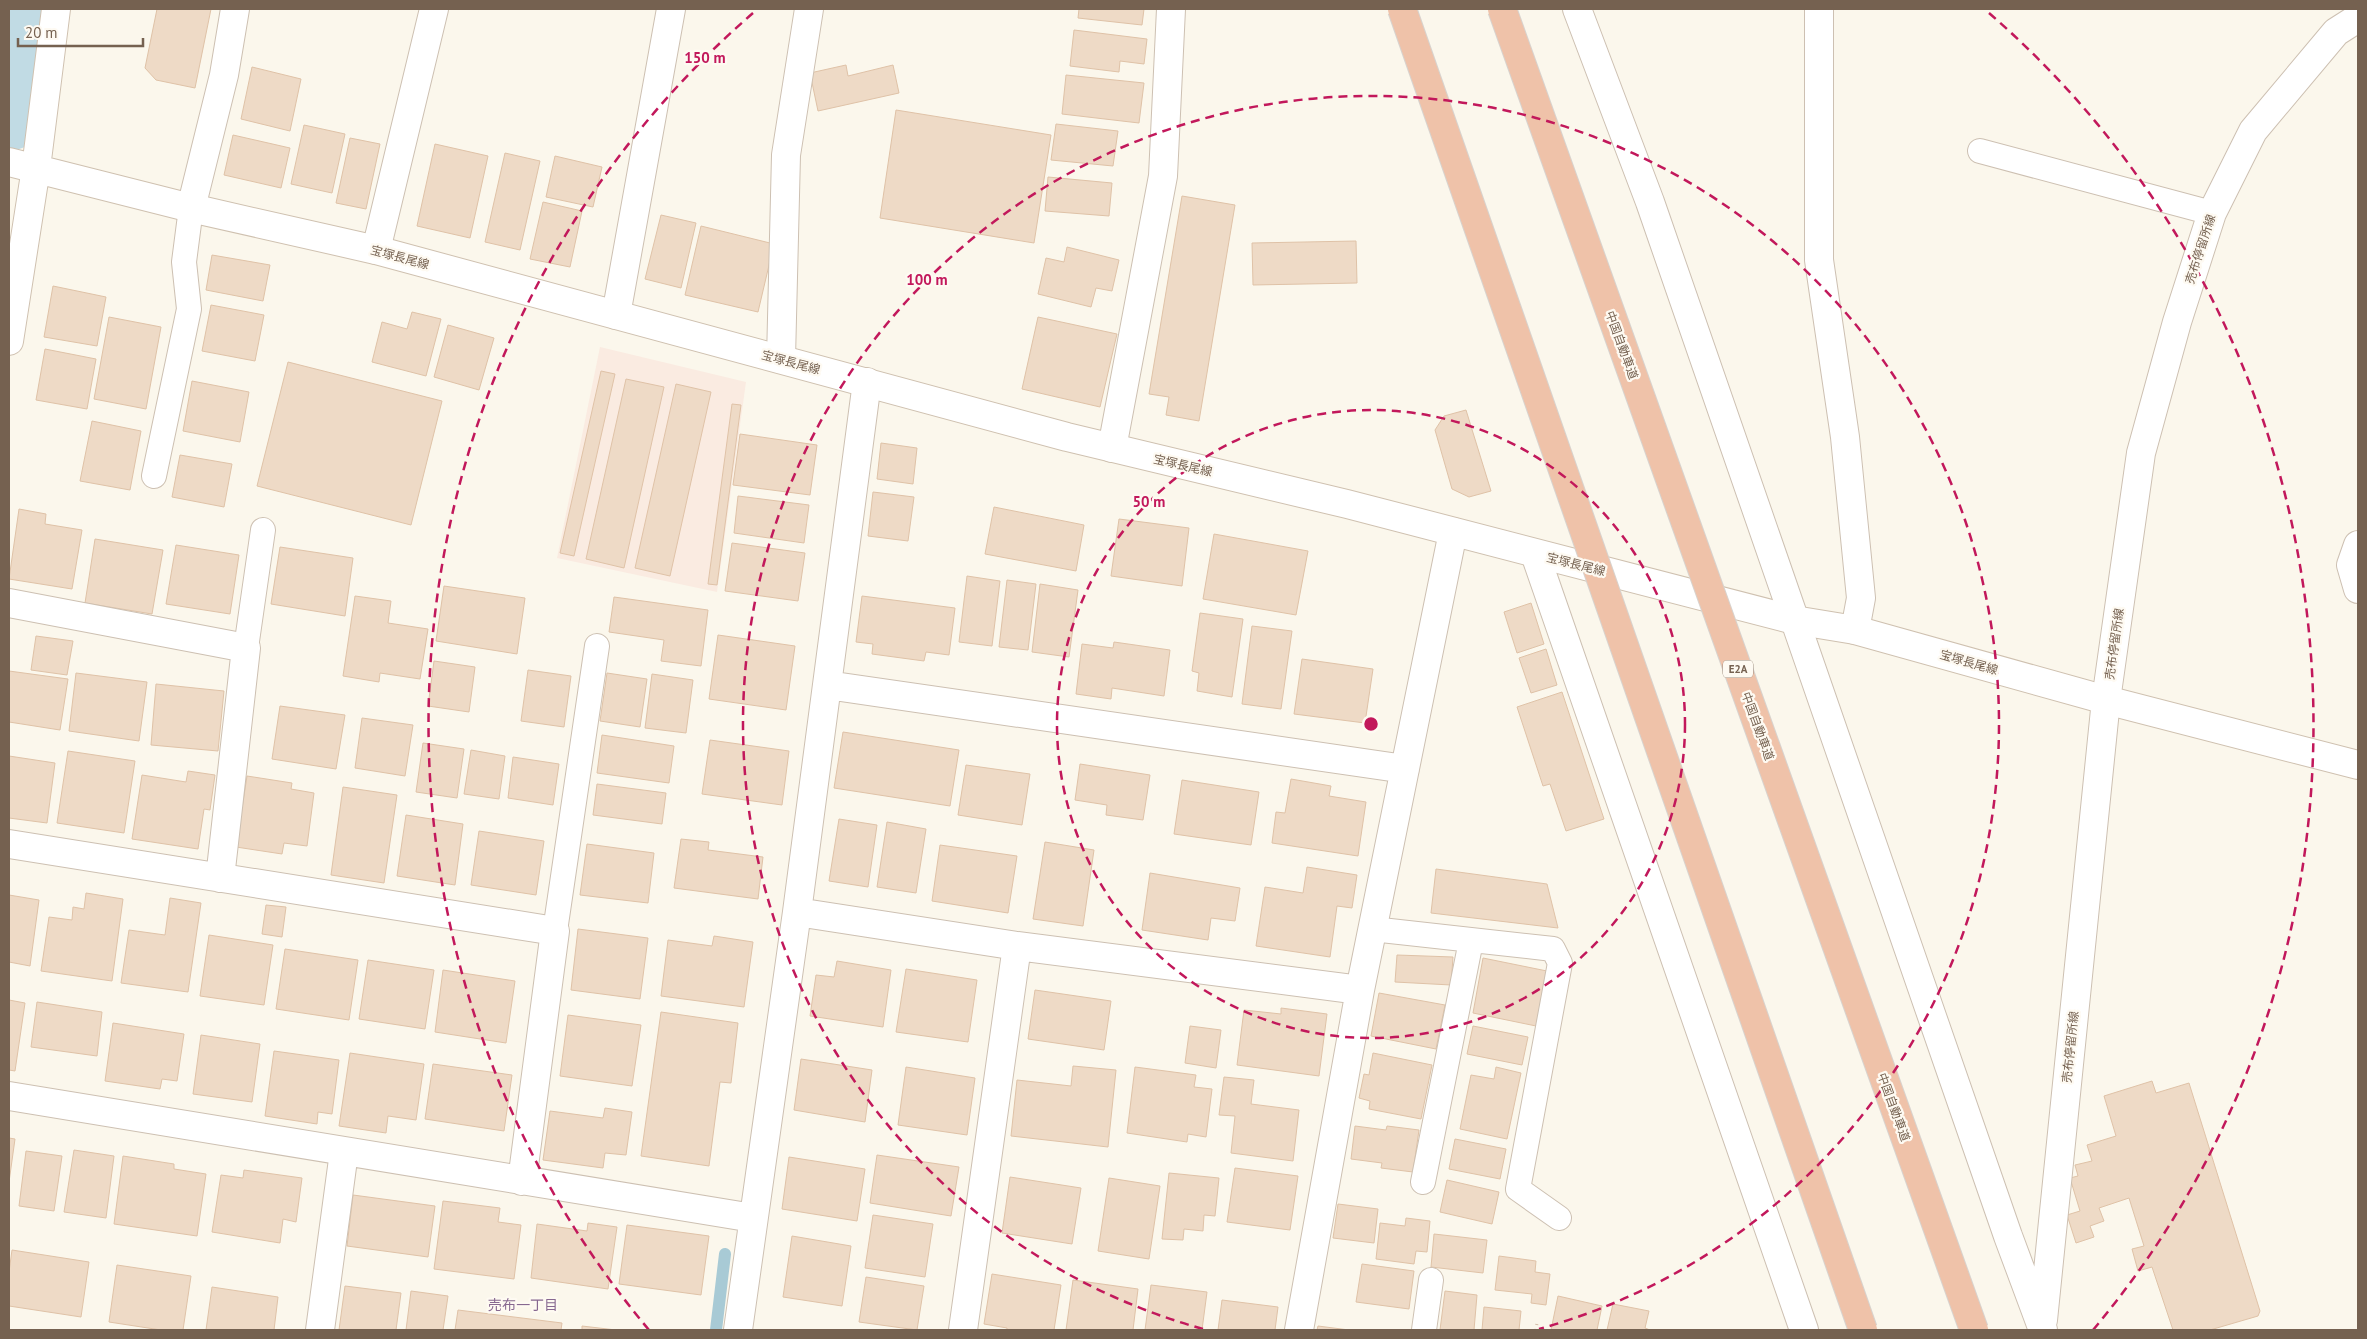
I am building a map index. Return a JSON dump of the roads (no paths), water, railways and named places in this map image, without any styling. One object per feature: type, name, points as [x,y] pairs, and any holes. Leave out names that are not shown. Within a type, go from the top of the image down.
[{"type":"highway","points":[[1402,9],[1864,1330]]},
{"type":"highway","name":"中国自動車道","points":[[1502,9],[1974,1330]]},
{"type":"street","points":[[9,341],[19,164],[56,9]]},
{"type":"street","points":[[191,208],[224,75],[235,9]]},
{"type":"street","points":[[376,250],[434,9]]},
{"type":"street","points":[[616,314],[671,9]]},
{"type":"street","points":[[781,359],[786,155],[809,9]]},
{"type":"street","points":[[1112,448],[1163,176],[1171,9]]},
{"type":"street","points":[[1577,9],[1650,202],[2008,1236],[2043,1328]]},
{"type":"street","points":[[1819,9],[1819,260],[1845,436],[1852,503],[1861,598],[1855,630]]},
{"type":"street","name":"売布停留所線","points":[[2043,1328],[2106,700],[2140,453],[2177,322],[2212,212],[2253,131],[2336,32],[2358,18]]},
{"type":"street","name":"宝塚長尾線","points":[[19,164],[191,208],[376,250],[1112,448],[1347,504],[1794,620],[1855,630],[2106,700],[2358,765]]},
{"type":"street","points":[[744,1329],[752,1218],[797,912],[867,382]]},
{"type":"street","points":[[1299,1330],[1360,990],[1453,532]]},
{"type":"street","points":[[2358,545],[2351,565],[2358,589]]},
{"type":"street","points":[[1535,554],[1804,1330]]},
{"type":"street","points":[[9,603],[246,648],[220,878]]},
{"type":"street","points":[[827,685],[1405,769]]},
{"type":"street","points":[[9,844],[555,931],[522,1181]]},
{"type":"street","points":[[797,912],[1017,946],[1360,990]]},
{"type":"street","points":[[963,1330],[1017,946]]},
{"type":"street","points":[[9,1096],[752,1218]]},
{"type":"street","points":[[320,1330],[344,1152]]},
{"type":"lane","points":[[1980,152],[2212,212]]},
{"type":"lane","points":[[154,476],[190,309],[184,262],[191,208]]},
{"type":"lane","points":[[246,648],[263,530]]},
{"type":"lane","points":[[555,931],[597,646]]},
{"type":"lane","points":[[1372,929],[1552,950],[1560,962],[1518,1189],[1559,1218]]},
{"type":"lane","points":[[1422,1182],[1471,941]]},
{"type":"lane","points":[[1424,1330],[1431,1280]]},
{"type":"waterway","points":[[9,113],[23,9]]},
{"type":"waterway","points":[[716,1330],[725,1254]]},
{"type":"district","name":"売布一丁目","points":[[523,1305]]}]
